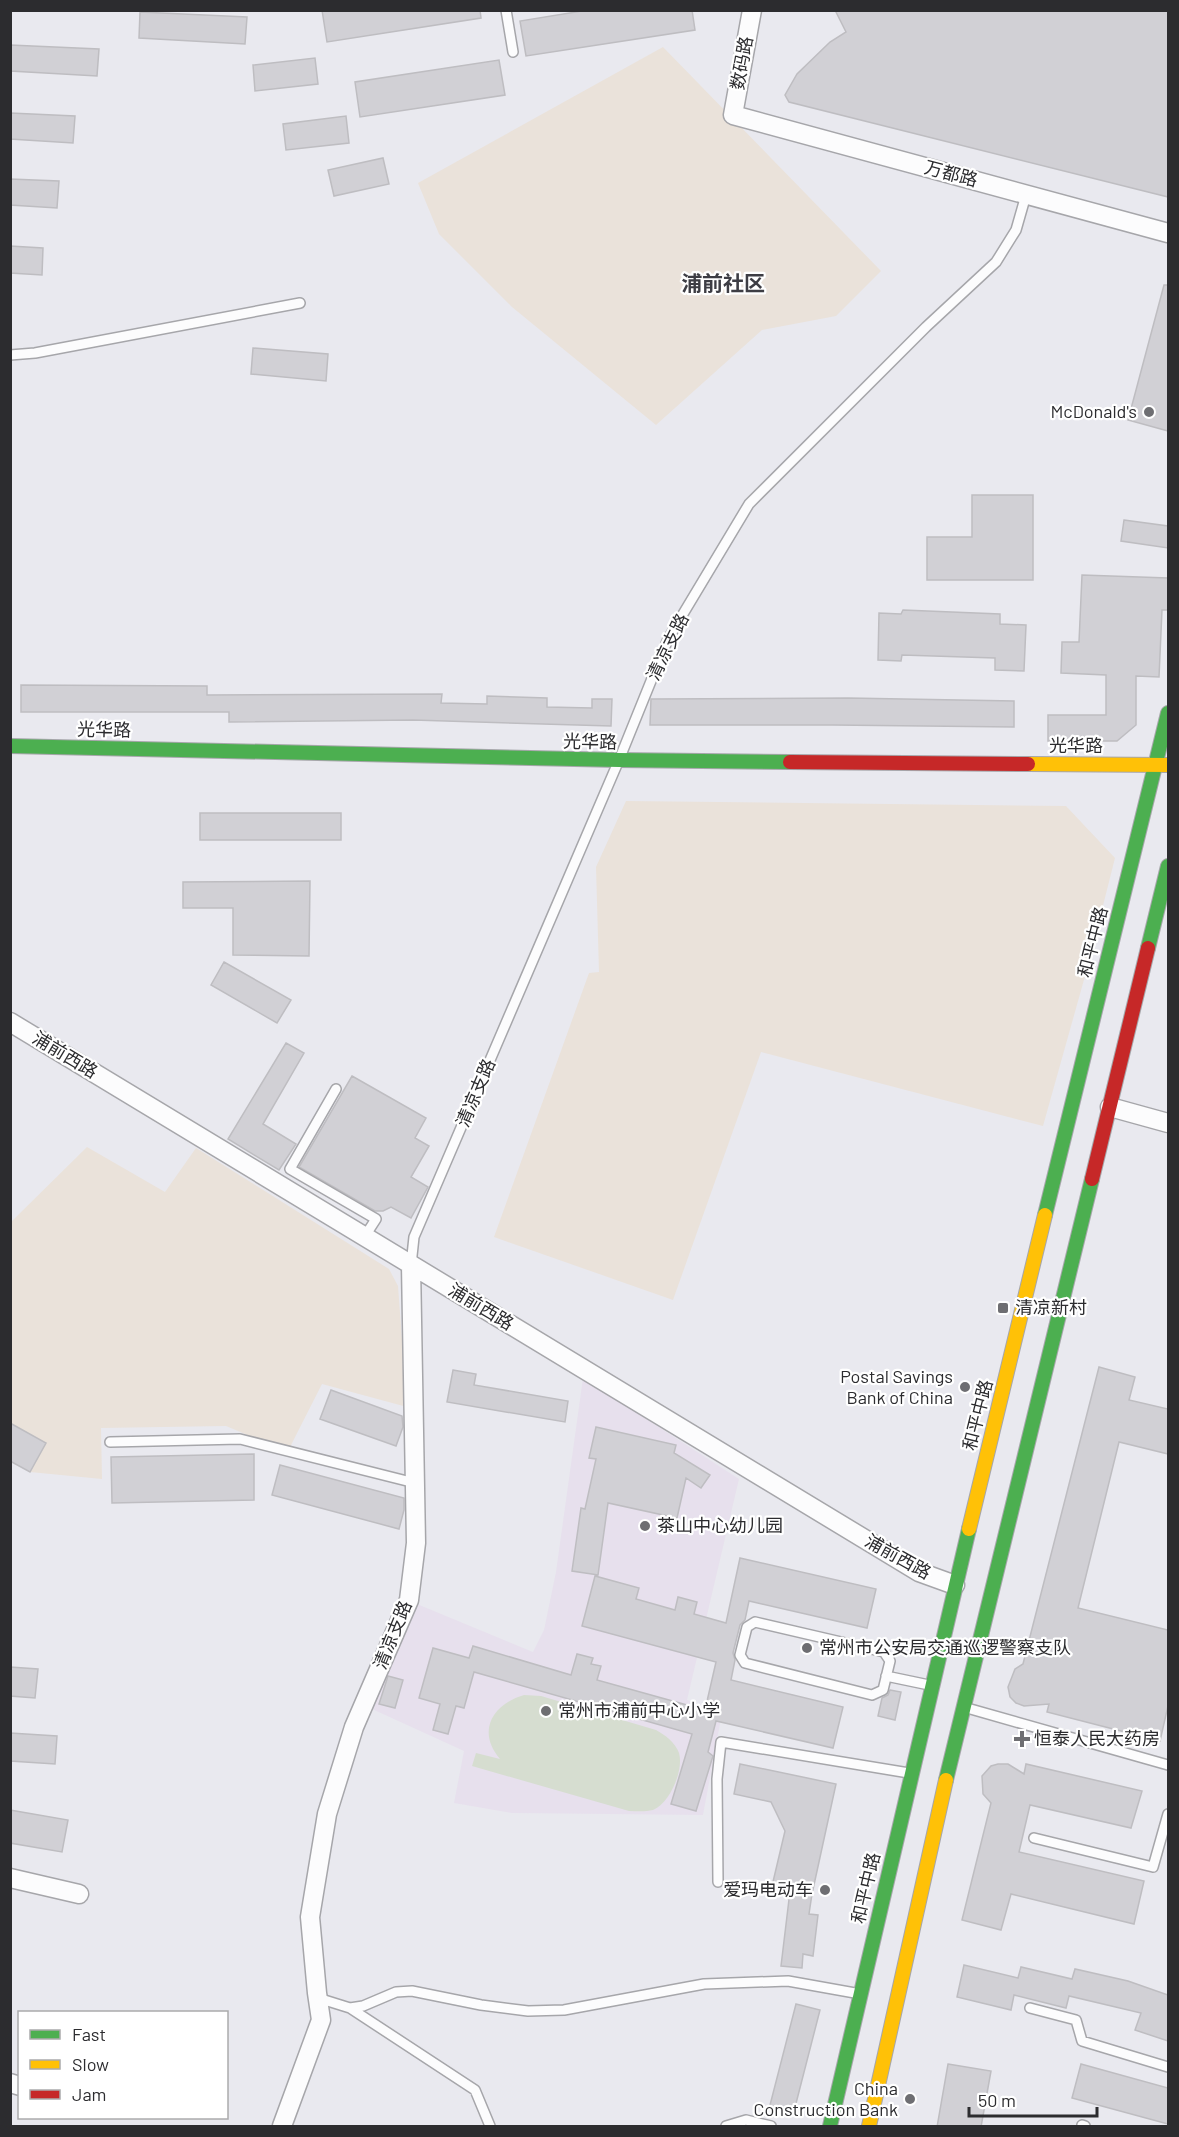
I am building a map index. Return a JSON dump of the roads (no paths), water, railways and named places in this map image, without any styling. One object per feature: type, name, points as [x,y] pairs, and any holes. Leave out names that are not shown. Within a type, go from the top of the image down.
[{"type":"main road","name":"和平中路","points":[[830,2127],[955,1585],[1162,765],[1168,713]]},
{"type":"main road","name":"光华路","points":[[10,746],[620,760],[1162,765]]},
{"type":"main road","points":[[868,2127],[962,1706],[1168,866]]},
{"type":"street","name":"数码路","points":[[733,115],[752,10]]},
{"type":"street","name":"万都路","points":[[733,115],[1168,233]]},
{"type":"street","name":"浦前西路","points":[[10,1022],[920,1572],[955,1585]]},
{"type":"street","points":[[1110,1107],[1168,1123]]},
{"type":"street","name":"清凉支路","points":[[282,2127],[321,2020],[310,1917],[327,1814],[354,1727],[409,1600],[416,1543],[411,1265]]},
{"type":"street","points":[[10,1878],[79,1894]]},
{"type":"lane","points":[[507,10],[513,52]]},
{"type":"lane","name":"清凉支路","points":[[411,1265],[414,1237],[620,760],[668,639],[749,504],[926,327],[996,262],[1016,230],[1026,195]]},
{"type":"lane","points":[[10,355],[35,353],[300,303]]},
{"type":"lane","points":[[336,1089],[290,1169],[376,1219],[365,1236]]},
{"type":"lane","points":[[110,1442],[240,1439],[415,1484]]},
{"type":"lane","points":[[755,1622],[884,1652],[890,1661],[886,1676],[882,1690],[872,1695],[745,1663],[740,1655],[747,1626],[755,1622]]},
{"type":"lane","points":[[886,1676],[931,1685]]},
{"type":"lane","points":[[962,1706],[1168,1765]]},
{"type":"lane","points":[[718,1882],[717,1779],[721,1742],[911,1773]]},
{"type":"lane","points":[[1034,1838],[1153,1866],[1168,1814]]},
{"type":"lane","points":[[350,2008],[363,2006],[396,1992],[412,1991],[481,2005],[528,2011],[564,2010],[704,1984],[788,1981],[861,1994]]},
{"type":"lane","points":[[318,1998],[350,2008],[475,2090],[490,2127]]},
{"type":"lane","points":[[1030,2008],[1077,2020],[1082,2041],[1168,2067]]},
{"type":"lane","points":[[726,2127],[746,2120],[771,2127]]},
{"type":"place","name":"McDonald's","points":[[1149,412]]},
{"type":"place","name":"清凉新村","points":[[1003,1308]]},
{"type":"place","name":"Postal Savings Bank of China","points":[[965,1387]]},
{"type":"place","name":"茶山中心幼儿园","points":[[645,1526]]},
{"type":"place","name":"常州市公安局交通巡逻警察支队","points":[[807,1648]]},
{"type":"place","name":"常州市浦前中心小学","points":[[546,1711]]},
{"type":"place","name":"恒泰人民大药房","points":[[1022,1739]]},
{"type":"place","name":"爱玛电动车","points":[[825,1890]]},
{"type":"place","name":"China Construction Bank","points":[[910,2099]]},
{"type":"district","name":"浦前社区","points":[[723,284]]}]
